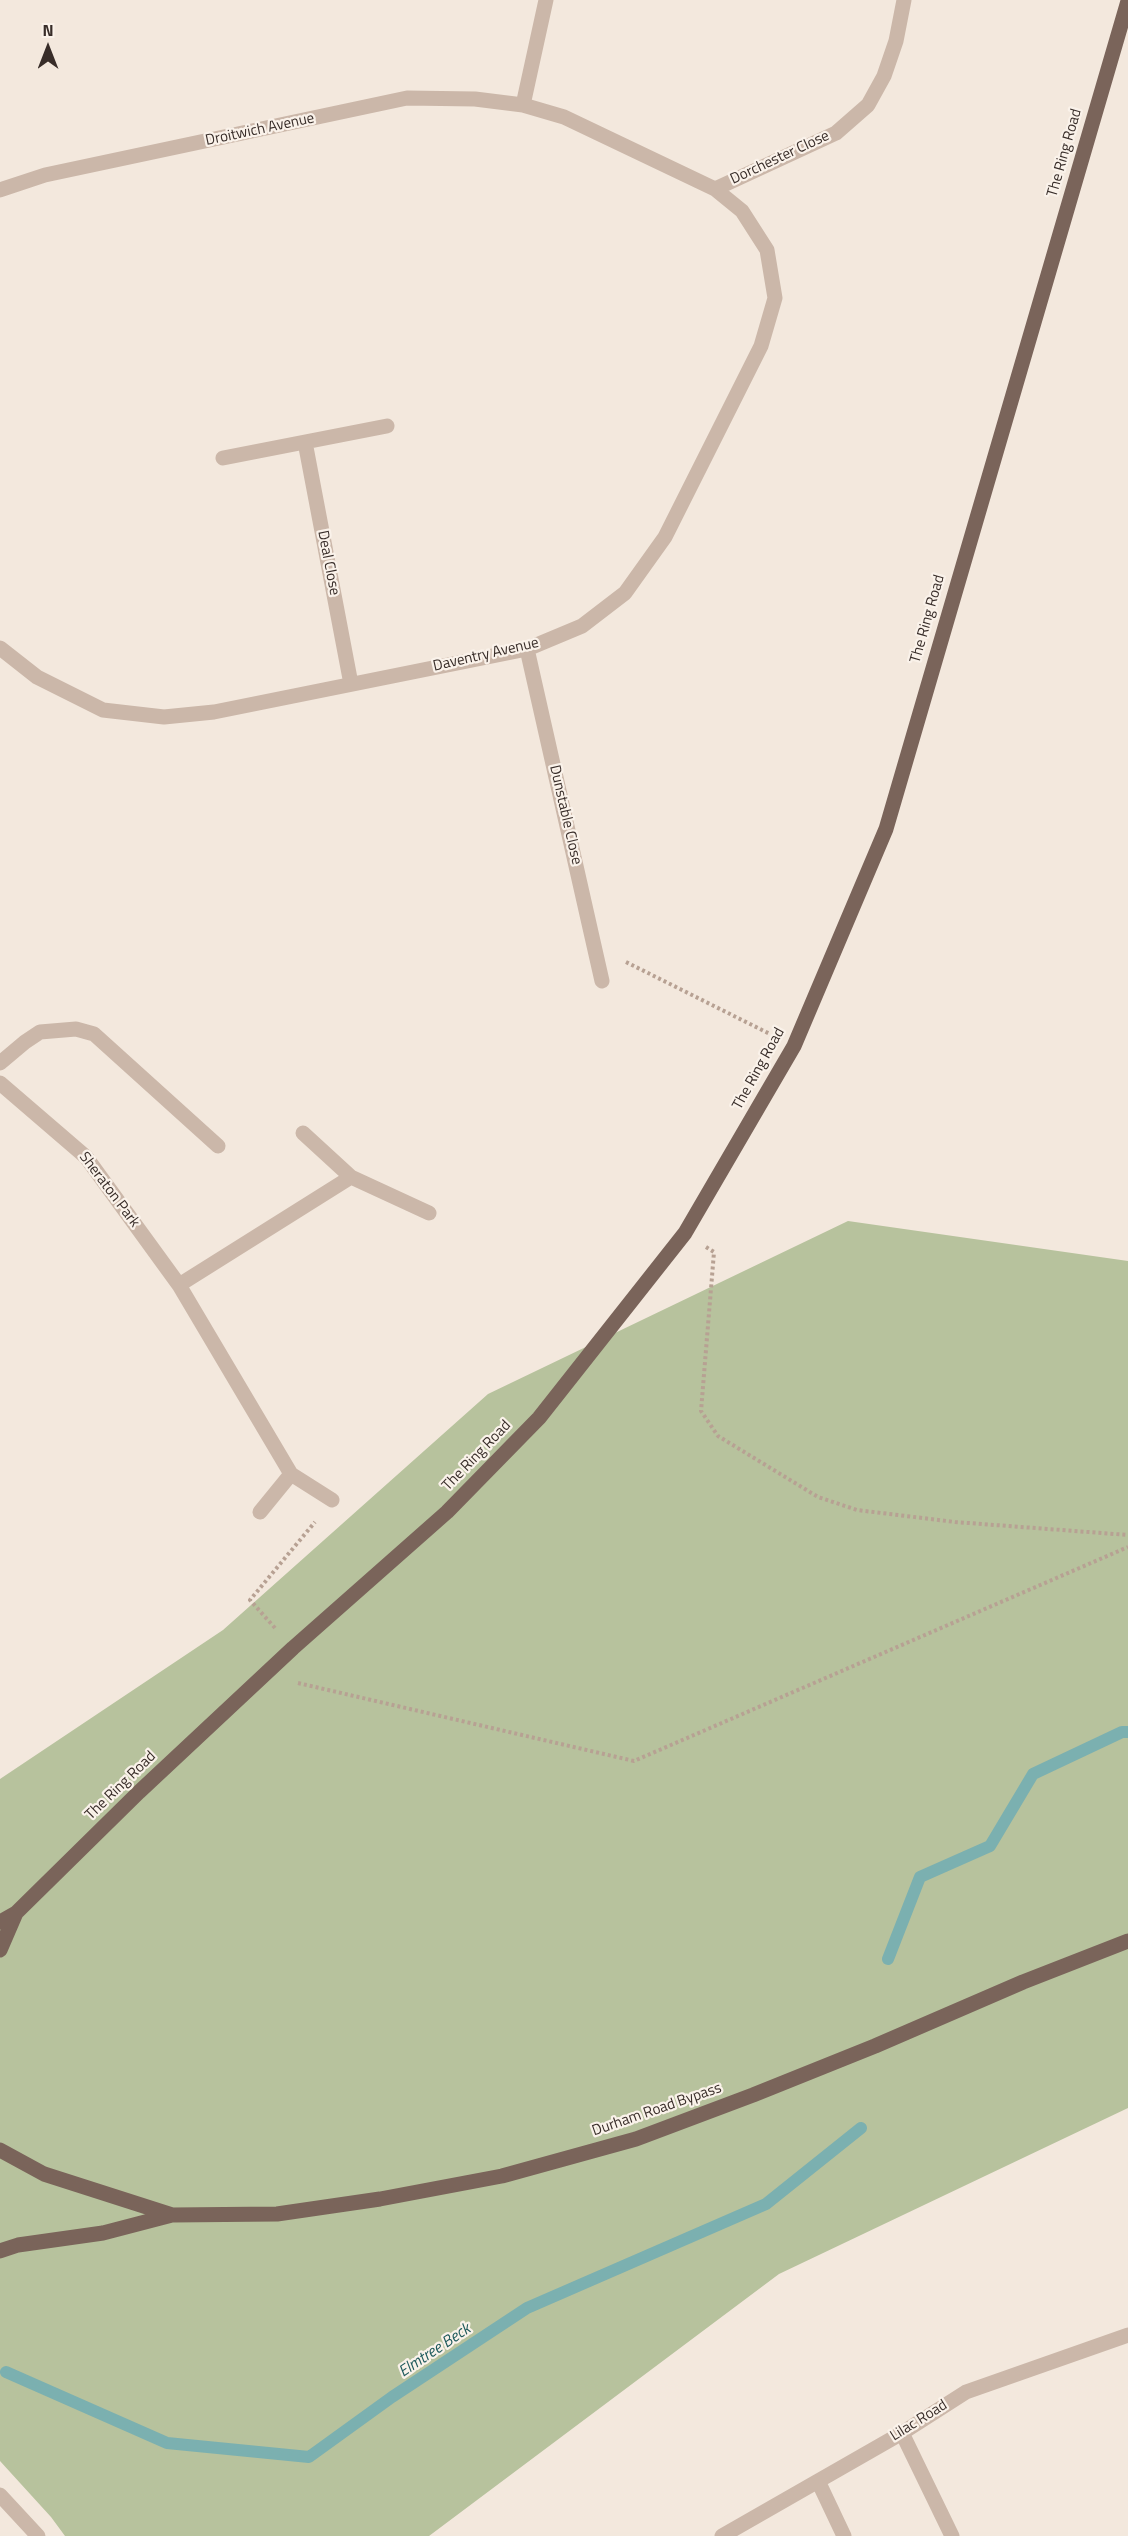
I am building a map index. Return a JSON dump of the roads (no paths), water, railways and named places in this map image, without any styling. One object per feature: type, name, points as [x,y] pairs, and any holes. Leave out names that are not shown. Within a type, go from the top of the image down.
[{"type":"main road","name":"The Ring Road","points":[[0,1922],[16,1913],[139,1792],[293,1648],[447,1512],[539,1418],[685,1233],[794,1046],[886,829],[1128,1]]},
{"type":"main road","name":"The Ring Road","points":[[0,1950],[16,1913]]},
{"type":"main road","name":"Durham Road Bypass","points":[[0,2251],[18,2246],[103,2234],[172,2215],[277,2214],[380,2199],[502,2176],[636,2139],[764,2091],[1023,1982],[1128,1941]]},
{"type":"main road","name":"Durham Road Bypass","points":[[0,2150],[44,2174],[172,2215]]},
{"type":"street","points":[[523,105],[546,0]]},
{"type":"street","name":"Dorchester Close","points":[[715,189],[836,133],[868,105],[884,76],[896,41],[904,0]]},
{"type":"street","name":"Droitwich Avenue","points":[[0,190],[45,175],[406,99],[475,99],[523,105],[564,117],[715,189]]},
{"type":"street","name":"Daventry Avenue","points":[[0,648],[37,677],[103,710],[164,717],[214,712],[527,649],[582,626],[625,593],[665,537],[761,346],[775,298],[767,250],[742,211],[715,189]]},
{"type":"street","points":[[223,458],[387,426]]},
{"type":"street","name":"Deal Close","points":[[305,442],[351,684]]},
{"type":"street","name":"Dunstable Close","points":[[527,649],[602,981]]},
{"type":"street","points":[[0,1063],[40,1032],[76,1029],[94,1034],[218,1146]]},
{"type":"street","name":"Sheraton Park","points":[[0,1083],[86,1156],[179,1285],[291,1474],[332,1500]]},
{"type":"street","points":[[303,1133],[351,1177],[429,1213]]},
{"type":"street","points":[[179,1285],[351,1177]]},
{"type":"street","points":[[260,1512],[291,1474]]},
{"type":"street","name":"Lilac Road","points":[[723,2536],[902,2433],[966,2392],[1128,2335]]},
{"type":"street","points":[[902,2433],[952,2536]]},
{"type":"street","points":[[818,2481],[844,2536]]},
{"type":"street","points":[[0,2495],[38,2536]]},
{"type":"waterway","name":"Elmtree Beck","points":[[888,1959],[920,1877],[990,1846],[1033,1774],[1122,1732],[1128,1732]]},
{"type":"waterway","name":"Elmtree Beck","points":[[6,2372],[167,2443],[309,2457],[392,2397],[527,2308],[766,2204],[861,2128]]}]
